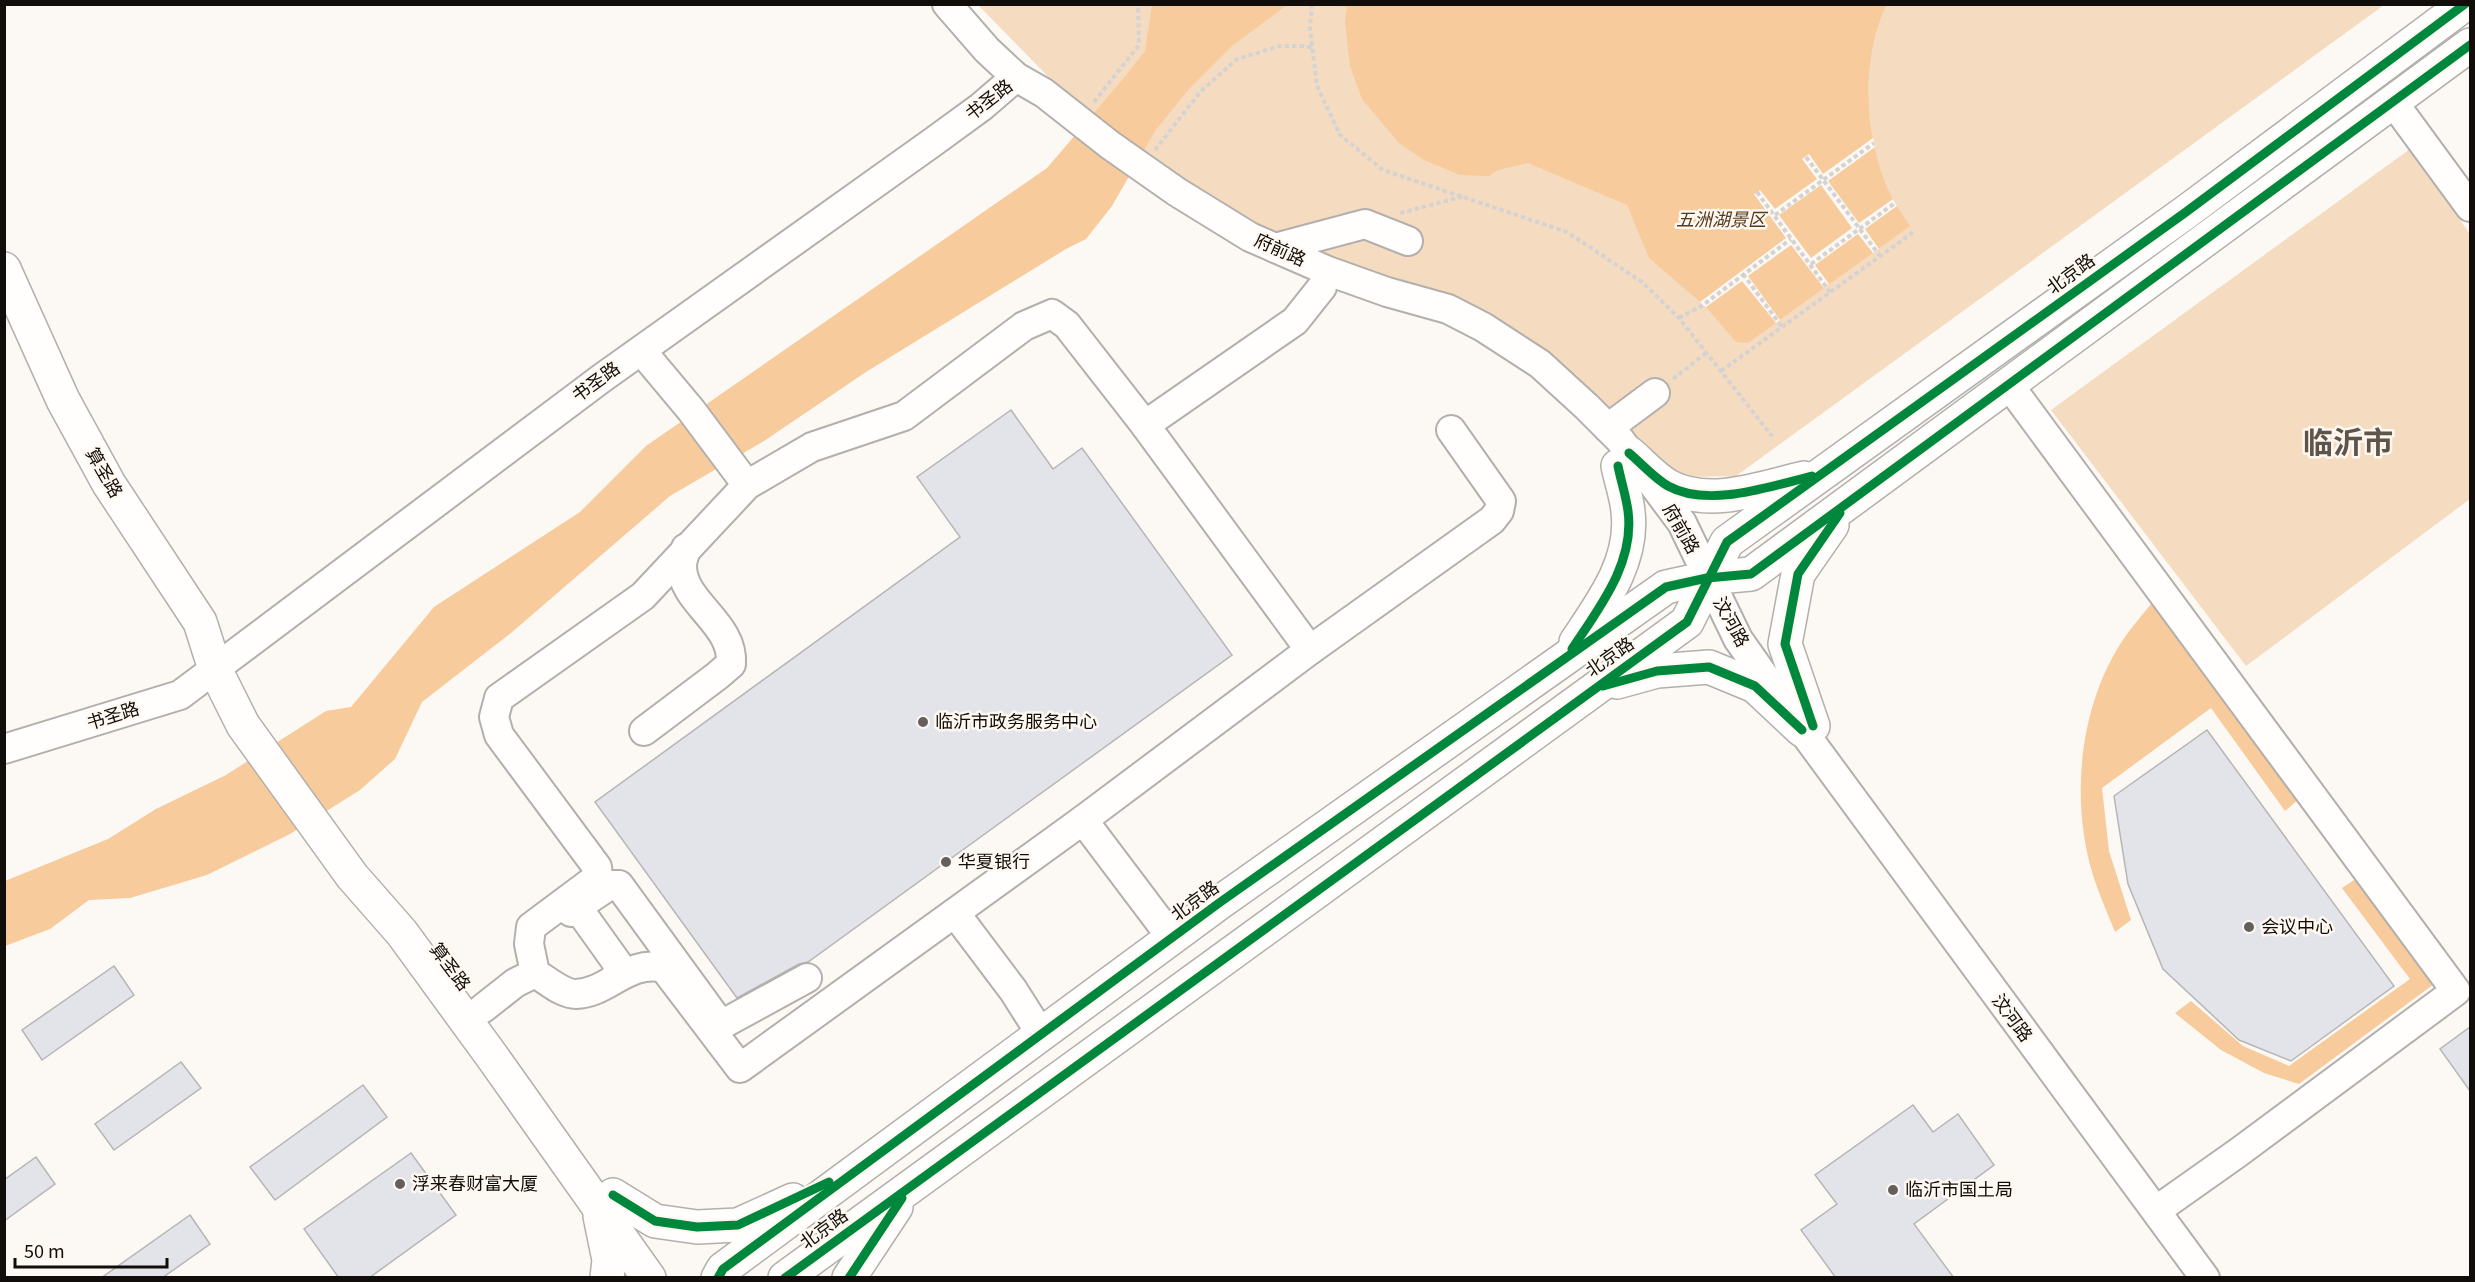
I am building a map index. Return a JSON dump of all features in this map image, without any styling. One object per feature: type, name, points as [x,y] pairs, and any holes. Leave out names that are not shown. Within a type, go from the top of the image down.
[{"type":"main road","name":"北京路","points":[[785,1278],[1687,622],[1727,542],[2186,212],[2465,4]]},
{"type":"main road","name":"北京路","points":[[718,1278],[723,1269],[1172,938],[1566,657],[1666,587],[1707,578],[1751,574],[2470,45]]},
{"type":"main road","name":"算圣路","points":[[4,269],[63,400],[109,484],[200,622],[215,669]]},
{"type":"main road","name":"算圣路","points":[[4,316],[46,408],[93,494],[182,634],[215,669],[249,698],[258,730],[402,933],[606,1200],[669,1278]]},
{"type":"main road","points":[[1624,459],[1668,486],[1701,496],[1749,492],[1820,474]]},
{"type":"main road","points":[[1566,657],[1614,585],[1626,545],[1629,513],[1624,459]]},
{"type":"main road","points":[[1807,728],[1785,644],[1788,622],[1798,574],[1846,504]]},
{"type":"main road","points":[[1592,690],[1658,671],[1709,667],[1755,686],[1807,728]]},
{"type":"main road","name":"算圣路","points":[[359,870],[416,922],[482,1009],[606,1200],[649,1278]]},
{"type":"main road","points":[[607,1278],[609,1260],[606,1200],[655,1221],[697,1227],[738,1225],[786,1204],[869,1161]]},
{"type":"main road","points":[[849,1278],[908,1188]]},
{"type":"street","name":"府前路","points":[[947,4],[987,50],[1016,77]]},
{"type":"street","name":"府前路","points":[[969,4],[1000,43],[1016,77],[1039,110],[1072,112],[1172,200],[1242,252],[1322,287],[1442,325],[1474,342],[1529,378],[1575,419],[1606,451],[1624,459]]},
{"type":"street","name":"书圣路","points":[[4,735],[174,685],[215,669],[243,665],[462,498],[992,116],[1016,77]]},
{"type":"street","name":"书圣路","points":[[4,749],[180,695],[602,378],[933,142],[981,107],[1016,77]]},
{"type":"street","points":[[2393,102],[2470,207]]},
{"type":"street","name":"府前路","points":[[1172,200],[1250,237],[1338,274],[1387,292],[1448,309],[1483,327],[1540,364],[1608,428],[1624,459],[1682,523],[1707,578]]},
{"type":"street","points":[[1275,248],[1365,224],[1408,241]]},
{"type":"street","points":[[1145,425],[1295,321],[1307,309],[1322,287]]},
{"type":"street","points":[[1310,650],[1145,425],[1067,325],[1052,314],[1024,326],[904,416],[812,447],[743,480],[643,596],[499,698],[494,717],[499,735],[597,867],[598,877],[531,927],[528,944],[535,973],[564,991],[576,994],[593,990],[633,970],[652,965],[664,968],[740,1068],[955,913],[1310,650],[1492,520],[1499,511],[1501,501],[1451,430]]},
{"type":"street","points":[[650,361],[691,410],[743,480]]},
{"type":"street","points":[[2009,385],[2456,991],[2240,1152],[2164,1204]]},
{"type":"street","points":[[1608,428],[1655,393]]},
{"type":"street","points":[[644,731],[731,664],[732,651],[722,631],[687,585],[682,567],[686,548]]},
{"type":"street","name":"汶河路","points":[[1707,578],[1752,628],[1807,728],[2205,1278]]},
{"type":"street","name":"汶河路","points":[[1807,728],[2219,1278]]},
{"type":"street","points":[[1083,819],[1172,938]]},
{"type":"street","points":[[528,944],[609,885],[619,885],[721,1025],[807,978],[718,1040]]},
{"type":"street","points":[[571,912],[580,911],[620,967],[615,977]]},
{"type":"street","points":[[955,913],[1013,990],[1041,1034]]},
{"type":"street","points":[[482,1009],[515,983],[535,973]]},
{"type":"path","points":[[1072,112],[1139,45],[1138,4]]},
{"type":"path","points":[[1312,4],[1310,29],[1317,86],[1340,135],[1383,170],[1466,196],[1567,232],[1642,282],[1679,318],[1772,436]]},
{"type":"path","points":[[1149,157],[1201,92],[1237,59],[1280,46],[1314,48]]},
{"type":"path","points":[[1775,215],[1874,143]]},
{"type":"path","points":[[1806,157],[1880,256]]},
{"type":"path","points":[[1757,192],[1830,292]]},
{"type":"path","points":[[1365,224],[1411,209],[1466,196]]},
{"type":"path","points":[[1811,264],[1895,203]]},
{"type":"path","points":[[1721,371],[1915,231]]},
{"type":"path","points":[[1679,318],[1703,305],[1791,239]]},
{"type":"path","points":[[1743,274],[1782,327]]},
{"type":"path","points":[[1655,393],[1706,353]]},
{"type":"green space","name":"五洲湖景区","points":[[978,5],[2384,5],[1736,476],[1684,477],[1636,442],[1393,280],[1253,229],[1172,177],[1076,105]]},
{"type":"green space","points":[[2410,149],[2470,234],[2470,499],[2246,666],[2051,410]]},
{"type":"shaded area","points":[[1152,5],[1287,5],[1232,46],[1188,90],[1155,131],[1112,206],[1086,239],[866,372],[764,441],[670,496],[511,633],[422,702],[395,759],[360,790],[290,834],[207,875],[130,898],[89,900],[50,929],[5,946],[5,881],[108,839],[156,809],[226,775],[326,711],[351,707],[434,607],[580,512],[646,446],[1047,168],[1145,51]]},
{"type":"shaded area","points":[[1337,5],[1886,5],[1878,26],[1869,70],[1869,116],[1878,161],[1885,182],[1910,226],[1748,343],[1736,342],[1706,307],[1649,258],[1627,205],[1528,163],[1498,170],[1489,176],[1460,175],[1424,160],[1399,143],[1362,99],[1350,66],[1345,22],[1347,7]]},
{"type":"shaded area","points":[[2155,599],[2301,797],[2285,811],[2211,708],[2102,788],[2109,851],[2131,920],[2115,932],[2094,880],[2085,844],[2081,786],[2083,756],[2087,727],[2105,671],[2123,640]]},
{"type":"shaded area","points":[[2362,875],[2438,981],[2299,1084],[2264,1073],[2221,1050],[2175,1013],[2191,1001],[2243,1046],[2289,1066],[2410,979],[2342,888]]},
{"type":"pier","points":[[1873,138],[1875,147],[1828,181],[1859,223],[1893,199],[1897,206],[1865,229],[1879,249],[1873,253],[1858,234],[1815,265],[1829,284],[1824,288],[1791,245],[1748,276],[1780,320],[1776,323],[1742,281],[1706,307],[1703,305],[1700,302],[1786,238],[1754,194],[1760,190],[1775,209],[1817,179],[1802,159],[1809,154],[1823,174]],"holes":[[[1821,185],[1852,228],[1811,258],[1779,215]]]},
{"type":"building","name":"临沂市政务服务中心","points":[[1011,410],[1053,469],[1082,448],[1232,655],[808,962],[799,964],[737,998],[595,802],[960,537],[917,477]]},
{"type":"building","name":"会议中心","points":[[2207,730],[2394,986],[2291,1061],[2239,1040],[2163,969],[2128,884],[2114,796]]},
{"type":"building","points":[[114,966],[134,995],[42,1060],[22,1030]]},
{"type":"building","points":[[2470,1027],[2470,1091],[2440,1049]]},
{"type":"building","points":[[181,1062],[201,1088],[114,1150],[95,1124]]},
{"type":"building","points":[[363,1085],[387,1117],[275,1200],[250,1167]]},
{"type":"building","name":"临沂市国土局","points":[[1913,1105],[1933,1132],[1958,1114],[1994,1165],[1914,1224],[1954,1278],[1836,1278],[1801,1230],[1837,1204],[1815,1175]]},
{"type":"building","name":"浮来春财富大厦","points":[[411,1153],[456,1215],[369,1278],[339,1278],[304,1229]]},
{"type":"building","points":[[36,1157],[55,1184],[4,1221],[4,1180]]},
{"type":"building","points":[[190,1215],[210,1244],[162,1278],[101,1278]]},
{"type":"cycle path","points":[[785,1278],[1687,622],[1727,542],[2186,212],[2465,4]]},
{"type":"cycle path","points":[[718,1278],[723,1269],[1219,903],[1666,587],[1707,578],[1751,574],[2470,45]]},
{"type":"cycle path","points":[[1629,453],[1668,486],[1701,495],[1758,490],[1812,476]]},
{"type":"cycle path","points":[[1572,649],[1613,584],[1626,549],[1629,530],[1628,511],[1618,466]]},
{"type":"cycle path","points":[[1813,726],[1785,644],[1798,574],[1840,513]]},
{"type":"cycle path","points":[[1603,686],[1657,671],[1709,667],[1755,686],[1802,730]]},
{"type":"cycle path","points":[[613,1195],[655,1221],[697,1227],[738,1225],[829,1182]]},
{"type":"cycle path","points":[[849,1278],[902,1198]]},
{"type":"place","name":"临沂市政务服务中心","points":[[923,722]]},
{"type":"place","name":"华夏银行","points":[[946,862]]},
{"type":"place","name":"会议中心","points":[[2249,927]]},
{"type":"place","name":"浮来春财富大厦","points":[[400,1184]]},
{"type":"place","name":"临沂市国土局","points":[[1893,1190]]},
{"type":"district","name":"临沂市","points":[[2348,443]]}]
